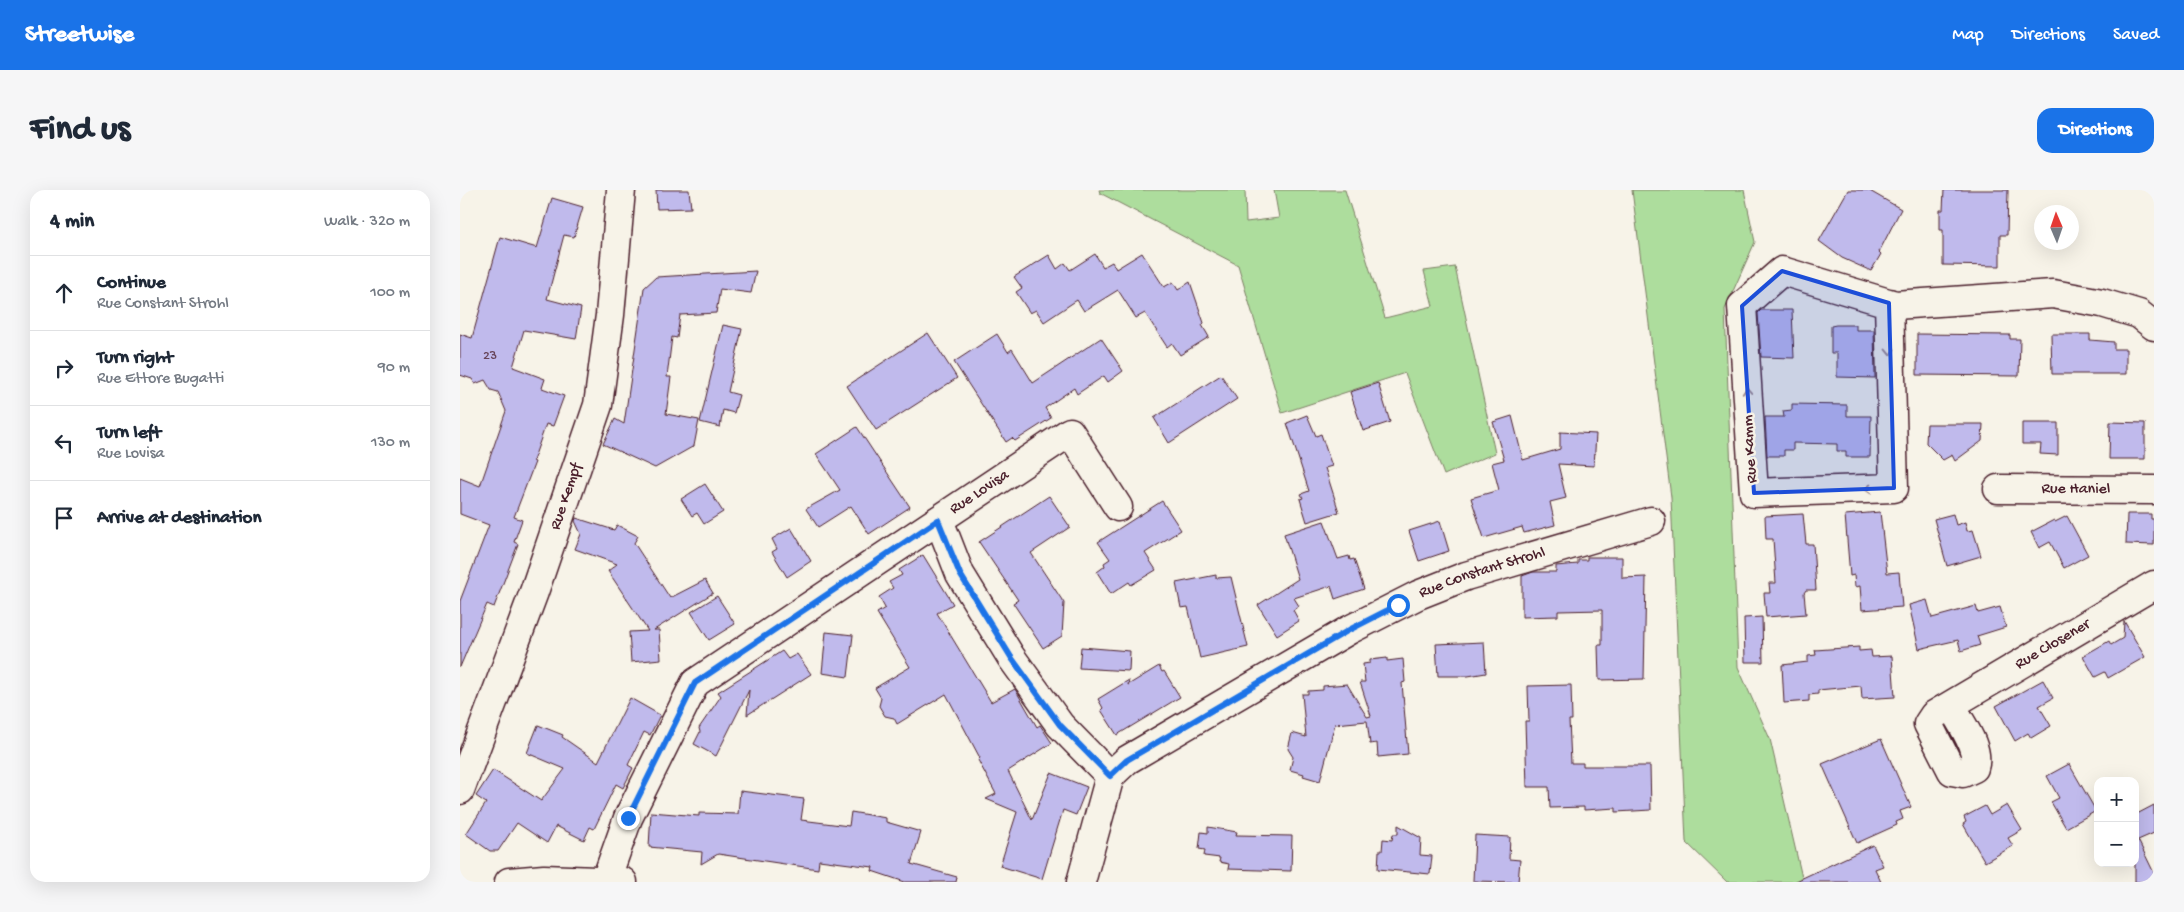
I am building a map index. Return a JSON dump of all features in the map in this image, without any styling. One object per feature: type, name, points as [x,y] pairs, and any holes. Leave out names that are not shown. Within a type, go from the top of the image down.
[{"type":"street","name":"Rue Kempf","points":[[460,790],[534,592],[598,405],[610,315],[621,190]]},
{"type":"street","name":"Rue Kamm","points":[[1889,303],[1894,488],[1754,493],[1742,306],[1782,271],[1889,303],[1895,305],[2053,294],[2102,303],[2139,314],[2154,326]]},
{"type":"street","name":"Rue Lovisa","points":[[615,881],[628,818],[695,683],[1070,432],[1118,507]]},
{"type":"street","name":"Rue Haniel","points":[[1998,489],[2154,490]]},
{"type":"street","points":[[938,520],[960,574],[1011,657],[1060,725],[1110,776],[1081,882]]},
{"type":"street","name":"Rue Constant Strohl","points":[[1110,776],[1127,760],[1152,745],[1349,630],[1418,595],[1466,576],[1651,521]]},
{"type":"street","name":"Rue Closener","points":[[1951,705],[2154,585]]},
{"type":"street","points":[[509,882],[544,879],[615,881]]},
{"type":"highlighted area","points":[[1782,271],[1889,303],[1894,488],[1754,493],[1742,306]]},
{"type":"green space","points":[[1099,190],[1245,190],[1246,222],[1279,218],[1274,190],[1345,190],[1385,318],[1433,306],[1424,271],[1455,267],[1495,453],[1444,475],[1405,373],[1282,413],[1238,265],[1100,193]]},
{"type":"green space","points":[[1632,190],[1744,190],[1755,242],[1725,309],[1738,667],[1770,739],[1803,882],[1727,882],[1686,842],[1671,497]]},
{"type":"building","points":[[656,190],[689,190],[691,208],[657,209]]},
{"type":"building","points":[[1848,190],[1868,190],[1901,209],[1879,252],[1881,254],[1871,271],[1842,258],[1819,241]]},
{"type":"building","points":[[1944,190],[2008,190],[2007,235],[2000,235],[2000,266],[1943,265],[1943,230],[1940,230],[1940,210],[1943,210]]},
{"type":"building","points":[[552,198],[583,207],[574,237],[564,235],[547,299],[581,308],[576,339],[524,330],[513,367],[545,379],[542,388],[564,396],[553,426],[546,424],[533,461],[535,462],[514,517],[522,520],[514,542],[518,544],[494,607],[487,604],[460,667],[460,601],[489,525],[460,514],[460,478],[480,486],[506,411],[498,392],[491,390],[485,380],[475,384],[472,379],[460,375],[460,334],[472,338],[500,237],[537,248]]},
{"type":"building","points":[[1142,253],[1164,287],[1173,282],[1178,290],[1190,282],[1204,323],[1202,325],[1209,337],[1180,355],[1172,343],[1167,347],[1145,313],[1136,318],[1118,290],[1084,311],[1077,300],[1044,322],[1036,310],[1030,313],[1016,292],[1022,288],[1014,277],[1049,255],[1057,269],[1065,263],[1070,270],[1095,254],[1103,267],[1112,262],[1116,269]]},
{"type":"building","points":[[756,271],[751,293],[720,289],[716,313],[680,315],[677,338],[672,337],[667,377],[671,377],[666,414],[699,420],[694,446],[655,468],[603,444],[615,419],[624,424],[644,288],[656,277]]},
{"type":"building","points":[[1761,310],[1792,310],[1794,358],[1761,357],[1758,313]]},
{"type":"building","points":[[723,325],[742,329],[728,392],[739,395],[734,413],[723,410],[720,427],[700,422]]},
{"type":"building","points":[[1856,325],[1856,330],[1874,330],[1875,378],[1837,377],[1837,353],[1831,353],[1831,326]]},
{"type":"building","points":[[928,333],[957,378],[876,430],[847,386]]},
{"type":"building","points":[[997,334],[1008,352],[1012,349],[1033,383],[1101,338],[1123,371],[1108,382],[1104,376],[1077,394],[1074,388],[1045,408],[1051,418],[1015,441],[1012,438],[1006,442],[954,362]]},
{"type":"building","points":[[1917,334],[2010,335],[2010,339],[2020,339],[2019,376],[1917,375]]},
{"type":"building","points":[[2051,334],[2090,334],[2090,340],[2114,342],[2114,349],[2126,349],[2126,374],[2052,374]]},
{"type":"building","points":[[1221,375],[1237,399],[1169,443],[1154,418]]},
{"type":"building","points":[[1378,383],[1390,422],[1363,431],[1350,392]]},
{"type":"building","points":[[1792,404],[1847,405],[1847,416],[1871,416],[1870,457],[1846,457],[1846,451],[1837,451],[1837,444],[1793,443],[1793,450],[1784,450],[1784,456],[1767,456],[1765,417],[1784,417],[1783,411],[1792,410]]},
{"type":"building","points":[[1307,415],[1316,436],[1321,434],[1332,466],[1325,468],[1339,512],[1307,522],[1300,499],[1303,498],[1301,494],[1309,491],[1287,423]]},
{"type":"building","points":[[1512,416],[1523,460],[1560,449],[1560,432],[1596,434],[1594,466],[1558,464],[1566,498],[1550,502],[1555,525],[1524,533],[1522,527],[1484,538],[1471,498],[1499,490],[1492,463],[1504,460],[1493,422]]},
{"type":"building","points":[[2110,422],[2145,423],[2145,459],[2109,459]]},
{"type":"building","points":[[2022,423],[2058,423],[2058,455],[2040,454],[2041,444],[2022,444]]},
{"type":"building","points":[[1927,424],[1983,424],[1982,441],[1955,461],[1952,455],[1943,460],[1926,443]]},
{"type":"building","points":[[857,427],[910,507],[869,534],[851,506],[818,527],[806,509],[840,490],[816,454]]},
{"type":"building","points":[[705,484],[723,512],[704,524],[697,513],[692,516],[681,499]]},
{"type":"building","points":[[1049,496],[1070,527],[1031,553],[1064,603],[1062,636],[1043,648],[1013,603],[1018,600],[979,542]]},
{"type":"building","points":[[1162,501],[1181,530],[1145,553],[1156,570],[1131,585],[1129,582],[1111,594],[1097,572],[1110,559],[1098,542]]},
{"type":"building","points":[[1880,512],[1887,573],[1899,572],[1902,607],[1862,610],[1860,586],[1855,587],[1854,575],[1850,576],[1845,515]]},
{"type":"building","points":[[1803,514],[1806,544],[1813,544],[1816,590],[1806,590],[1804,593],[1806,614],[1766,617],[1764,593],[1770,593],[1769,583],[1776,583],[1773,539],[1766,539],[1765,516]]},
{"type":"building","points":[[1953,514],[1956,525],[1965,522],[1967,531],[1973,530],[1981,556],[1947,566],[1934,519]]},
{"type":"building","points":[[2127,514],[2151,514],[2151,519],[2154,519],[2154,545],[2126,544]]},
{"type":"building","points":[[2067,516],[2088,555],[2064,568],[2050,542],[2039,548],[2031,532],[2054,520],[2055,522]]},
{"type":"building","points":[[576,518],[614,530],[617,525],[638,536],[634,543],[670,598],[705,580],[713,593],[654,630],[659,630],[661,659],[631,662],[629,632],[648,631],[608,571],[617,564],[575,549],[581,534],[575,521]]},
{"type":"building","points":[[1324,521],[1338,559],[1349,556],[1350,560],[1354,559],[1364,589],[1335,599],[1331,586],[1294,598],[1299,606],[1293,610],[1299,621],[1277,635],[1258,605],[1298,579],[1284,534]]},
{"type":"building","points":[[1440,521],[1449,551],[1419,561],[1409,531]]},
{"type":"building","points":[[791,528],[811,561],[787,577],[772,552],[777,549],[772,539]]},
{"type":"building","points":[[923,555],[953,604],[937,613],[991,702],[1015,689],[1037,727],[1040,725],[1052,743],[1008,771],[1032,820],[1051,773],[1087,787],[1076,815],[1063,810],[1042,879],[1000,866],[1017,812],[986,799],[996,794],[978,760],[980,758],[946,694],[897,724],[894,718],[885,716],[879,706],[881,698],[875,688],[910,667],[877,613],[885,608],[879,597],[893,588],[889,582],[902,575],[899,570]]},
{"type":"building","points":[[1587,557],[1622,557],[1622,578],[1646,577],[1644,679],[1599,680],[1598,645],[1602,645],[1602,610],[1558,611],[1558,616],[1522,617],[1522,576],[1533,572],[1556,572],[1556,566],[1578,564],[1578,560],[1587,560]]},
{"type":"building","points":[[1216,575],[1216,578],[1231,577],[1248,647],[1200,658],[1188,607],[1181,608],[1176,583]]},
{"type":"building","points":[[717,596],[735,624],[709,640],[691,612]]},
{"type":"building","points":[[1927,600],[1932,618],[1976,606],[1978,613],[2000,607],[2006,627],[1977,636],[1980,645],[1961,651],[1958,640],[1919,649],[1909,605]]},
{"type":"building","points":[[1762,617],[1763,662],[1745,662],[1744,618]]},
{"type":"building","points":[[2124,621],[2145,657],[2108,678],[2105,672],[2095,677],[2083,656],[2109,641],[2111,645],[2123,638]]},
{"type":"building","points":[[826,632],[853,635],[848,677],[822,673]]},
{"type":"building","points":[[1484,642],[1486,673],[1468,676],[1438,676],[1436,644]]},
{"type":"building","points":[[1081,647],[1130,651],[1129,671],[1079,668]]},
{"type":"building","points":[[1859,647],[1859,651],[1871,650],[1872,657],[1892,656],[1895,697],[1862,699],[1861,686],[1818,690],[1818,694],[1809,695],[1809,701],[1784,703],[1782,665],[1808,662],[1808,656],[1816,655],[1815,650]]},
{"type":"building","points":[[782,651],[788,659],[797,654],[811,674],[747,715],[749,690],[716,756],[694,744],[700,732],[699,728],[721,696],[718,692]]},
{"type":"building","points":[[1387,658],[1387,661],[1403,659],[1405,682],[1402,683],[1408,754],[1378,757],[1377,743],[1370,744],[1367,721],[1335,724],[1320,781],[1290,770],[1293,757],[1288,749],[1292,733],[1306,737],[1302,694],[1308,694],[1308,691],[1323,690],[1323,686],[1347,684],[1367,717],[1371,716],[1360,682],[1365,682],[1363,664],[1370,663],[1370,660]]},
{"type":"building","points":[[1159,666],[1180,697],[1117,735],[1101,710],[1103,708],[1098,699],[1129,680],[1128,685]]},
{"type":"building","points":[[2043,680],[2053,698],[2039,706],[2051,726],[2031,738],[2028,733],[2015,741],[1996,706]]},
{"type":"building","points":[[1571,685],[1572,720],[1569,720],[1571,763],[1583,763],[1583,766],[1650,766],[1651,810],[1616,812],[1616,808],[1584,810],[1584,807],[1550,808],[1549,787],[1527,787],[1525,721],[1529,721],[1528,686]]},
{"type":"building","points":[[630,698],[660,715],[650,735],[644,732],[628,765],[633,768],[623,788],[616,784],[594,829],[590,827],[584,840],[556,826],[547,843],[517,823],[498,851],[490,851],[466,834],[486,803],[476,796],[493,770],[541,801],[565,769],[527,753],[538,725],[563,735],[562,737],[598,762]]},
{"type":"building","points":[[1881,739],[1911,807],[1900,811],[1903,819],[1896,822],[1897,825],[1857,843],[1822,764]]},
{"type":"building","points":[[2069,764],[2094,808],[2094,812],[2066,828],[2051,802],[2059,798],[2047,776]]},
{"type":"building","points":[[740,791],[804,799],[801,820],[849,826],[851,812],[886,818],[886,822],[921,832],[911,864],[957,877],[956,882],[905,882],[872,871],[873,867],[819,860],[818,869],[718,854],[701,864],[702,852],[649,847],[651,812],[699,816],[699,813],[738,814]]},
{"type":"building","points":[[2007,805],[2022,830],[2008,838],[2013,846],[1985,862],[1963,824],[1966,822],[1964,817],[1985,806],[1990,815]]},
{"type":"building","points":[[2154,805],[2154,833],[2139,840],[2139,822],[2139,813]]},
{"type":"building","points":[[1398,825],[1421,838],[1420,855],[1432,856],[1430,874],[1378,869],[1379,851],[1382,851],[1383,839],[1392,840],[1393,834],[1398,834]]},
{"type":"building","points":[[1208,827],[1237,832],[1236,835],[1292,836],[1291,871],[1228,869],[1229,864],[1219,862],[1220,858],[1204,856],[1205,850],[1199,849],[1201,832],[1208,833]]},
{"type":"building","points":[[1475,835],[1510,837],[1509,859],[1520,860],[1518,882],[1473,881]]},
{"type":"building","points":[[2139,842],[2154,873],[2154,882],[2135,882],[2135,867],[2139,867]]},
{"type":"building","points":[[1873,845],[1883,866],[1875,869],[1881,882],[1794,882]]},
{"type":"route","points":[[628,818],[695,683],[938,520],[960,574],[1011,657],[1060,725],[1110,776],[1127,760],[1349,630],[1398,605]]}]
